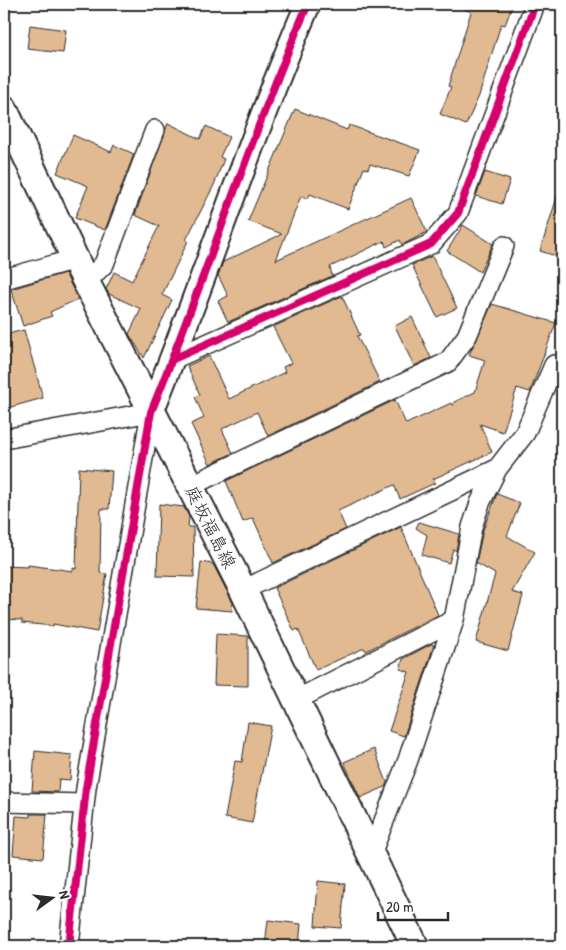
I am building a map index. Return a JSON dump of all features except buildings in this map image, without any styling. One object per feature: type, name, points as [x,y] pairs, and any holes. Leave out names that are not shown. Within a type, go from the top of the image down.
[{"type":"main road","name":"庭坂福島線","points":[[4,108],[80,270],[243,590],[415,946]]},
{"type":"street","points":[[69,946],[84,804],[151,412],[173,359],[280,69],[308,4]]},
{"type":"street","points":[[173,359],[431,244],[458,213],[535,4]]},
{"type":"street","points":[[4,279],[80,270],[104,264],[155,130]]},
{"type":"street","points":[[190,486],[448,362],[467,336],[504,246]]},
{"type":"street","points":[[371,854],[408,760],[454,620],[472,527],[480,503],[497,469],[525,433],[554,365]]},
{"type":"street","points":[[4,439],[151,412]]},
{"type":"street","points":[[243,590],[497,469]]},
{"type":"street","points":[[296,700],[454,620]]},
{"type":"street","points":[[4,802],[84,804]]},
{"type":"cycle path","points":[[69,946],[86,788],[151,412],[191,310],[247,156],[308,4]]},
{"type":"cycle path","points":[[173,359],[431,244],[458,213],[535,4]]}]
